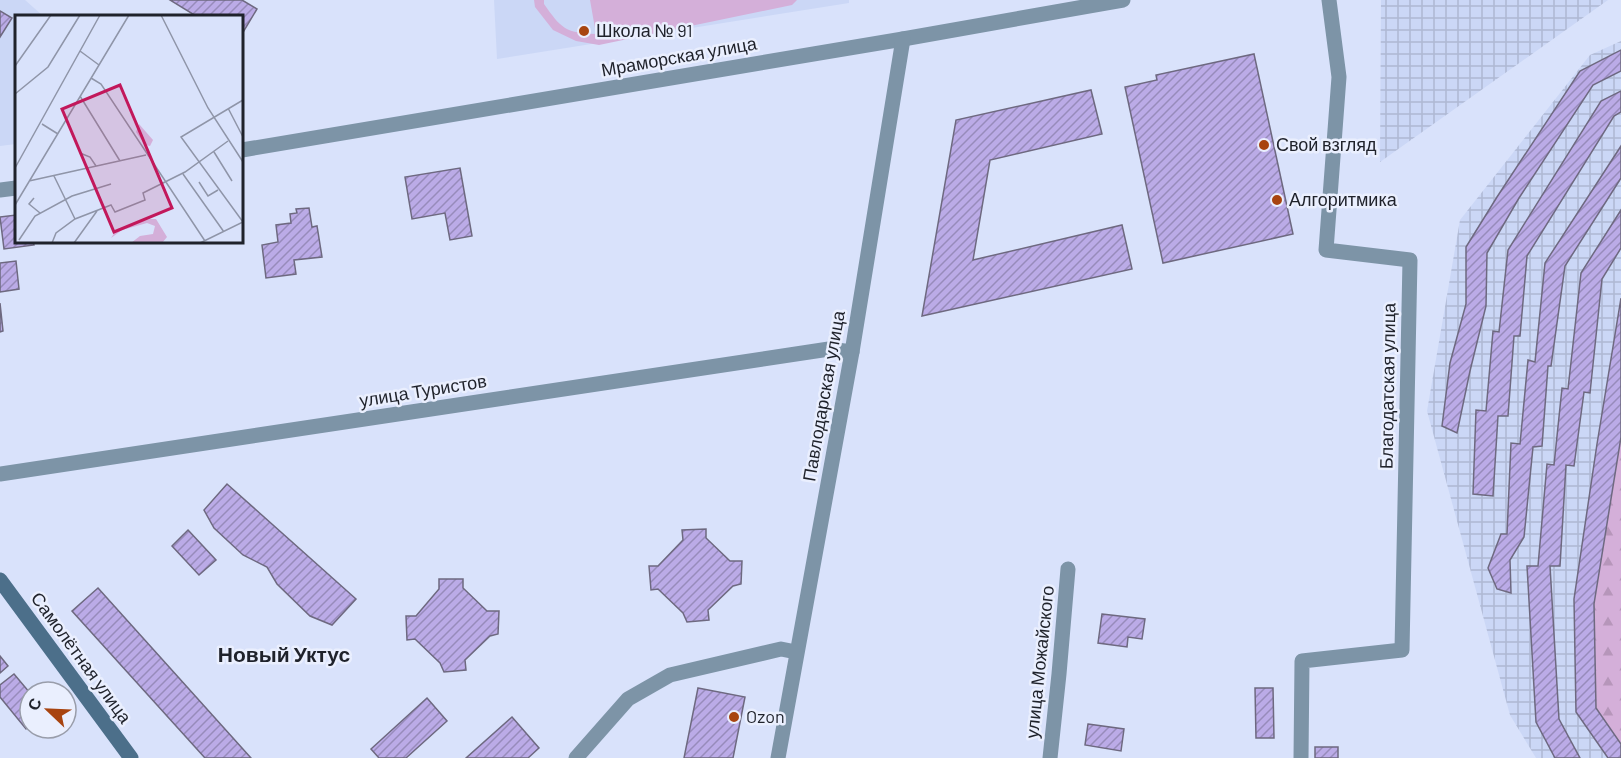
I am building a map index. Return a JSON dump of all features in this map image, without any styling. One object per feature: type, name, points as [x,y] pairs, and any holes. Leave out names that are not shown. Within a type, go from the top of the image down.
[{"type":"main road","name":"Самолётная улица","points":[[0,580],[131,758]]},
{"type":"street","name":"Мраморская улица","points":[[243,150],[1123,0]]},
{"type":"street","name":"Благодатская улица","points":[[1301,758],[1302,661],[1402,650],[1410,260],[1326,250],[1340,77],[1329,0]]},
{"type":"street","name":"Павлодарская улица","points":[[778,758],[852,352],[903,39]]},
{"type":"street","points":[[0,190],[15,188]]},
{"type":"street","name":"улица Туристов","points":[[0,474],[829,349],[852,352]]},
{"type":"street","name":"улица Можайского","points":[[1050,758],[1068,569]]},
{"type":"street","points":[[576,758],[628,699],[670,675],[781,649],[796,652]]},
{"type":"shaded area","points":[[0,0],[25,0],[42,15],[15,15],[15,144],[0,146]]},
{"type":"shaded area","name":"Школа № 91","points":[[494,0],[849,0],[849,3],[497,59]]},
{"type":"shaded area","points":[[1381,0],[1608,0],[1380,162]]},
{"type":"shaded area","points":[[1621,41],[1621,758],[1536,758],[1510,715],[1427,411],[1460,220],[1590,55]]},
{"type":"green space","points":[[534,0],[544,0],[550,12],[565,28],[596,34],[590,0],[797,0],[792,5],[599,45],[576,41],[553,30],[535,7]]},
{"type":"green space","points":[[1621,437],[1621,744],[1596,708],[1594,604]]},
{"type":"building","points":[[170,0],[242,0],[257,9],[243,32],[243,15],[194,15]]},
{"type":"building","points":[[0,11],[12,18],[0,37]]},
{"type":"building","points":[[1621,50],[1621,71],[1593,85],[1519,198],[1487,253],[1486,306],[1457,433],[1442,426],[1450,363],[1466,304],[1466,247],[1580,71]]},
{"type":"building","points":[[1254,54],[1293,234],[1163,263],[1125,87],[1157,80],[1156,75]]},
{"type":"building","points":[[1091,90],[1102,134],[990,160],[973,260],[1122,225],[1132,269],[922,316],[956,120]]},
{"type":"building","points":[[1621,91],[1621,112],[1614,116],[1527,256],[1520,336],[1514,336],[1508,416],[1498,416],[1493,496],[1473,494],[1476,410],[1486,411],[1493,331],[1499,332],[1508,250],[1601,101]]},
{"type":"building","points":[[1621,146],[1621,178],[1565,266],[1551,366],[1548,366],[1542,446],[1533,447],[1524,537],[1510,560],[1511,593],[1497,589],[1488,568],[1501,534],[1507,534],[1511,443],[1520,444],[1528,360],[1535,362],[1545,263]]},
{"type":"building","points":[[460,168],[472,236],[450,240],[445,213],[412,219],[405,177]]},
{"type":"building","points":[[309,208],[312,227],[317,226],[322,257],[294,260],[296,274],[266,278],[262,245],[278,242],[276,225],[291,223],[290,214],[297,213],[296,209]]},
{"type":"building","points":[[1621,210],[1621,248],[1602,279],[1590,393],[1584,392],[1574,466],[1566,465],[1560,566],[1550,566],[1559,719],[1580,758],[1555,758],[1536,722],[1527,566],[1538,566],[1547,464],[1554,465],[1562,388],[1568,389],[1581,273]]},
{"type":"building","points":[[15,215],[15,243],[33,243],[34,245],[4,249],[0,217]]},
{"type":"building","points":[[16,261],[19,289],[0,292],[0,263]]},
{"type":"building","points":[[1621,298],[1621,437],[1594,604],[1596,708],[1621,744],[1621,758],[1608,758],[1576,712],[1574,599]]},
{"type":"building","points":[[0,303],[3,331],[0,332]]},
{"type":"building","points":[[227,484],[356,599],[332,625],[310,616],[277,584],[267,567],[243,555],[214,528],[204,510]]},
{"type":"building","points":[[706,529],[706,538],[730,561],[742,561],[741,584],[733,586],[708,610],[709,620],[687,622],[683,613],[658,589],[651,590],[649,566],[658,566],[683,540],[682,530]]},
{"type":"building","points":[[188,530],[216,560],[199,575],[172,546]]},
{"type":"building","points":[[439,579],[463,579],[463,588],[487,611],[499,611],[498,634],[490,636],[465,660],[466,670],[444,672],[440,663],[415,639],[407,640],[406,616],[416,616],[439,589]]},
{"type":"building","points":[[98,588],[251,758],[205,758],[72,611]]},
{"type":"building","points":[[1102,614],[1145,619],[1142,639],[1128,637],[1127,647],[1098,643]]},
{"type":"building","points":[[0,656],[8,666],[0,673]]},
{"type":"building","points":[[14,674],[19,680],[18,719],[0,697],[0,685]]},
{"type":"building","points":[[698,688],[745,697],[733,758],[684,758]]},
{"type":"building","points":[[1255,688],[1273,688],[1274,738],[1256,738]]},
{"type":"building","points":[[427,698],[447,721],[406,758],[379,758],[371,749]]},
{"type":"building","points":[[512,717],[539,748],[528,758],[466,758]]},
{"type":"building","points":[[1088,724],[1124,729],[1121,751],[1085,745]]},
{"type":"building","points":[[1315,747],[1338,747],[1338,758],[1315,758]]},
{"type":"place","name":"Школа № 91","points":[[584,31]]},
{"type":"place","name":"Свой взгляд","points":[[1264,145]]},
{"type":"place","name":"Алгоритмика","points":[[1277,200]]},
{"type":"place","name":"Ozon","points":[[734,717]]},
{"type":"district","name":"Новый Уктус","points":[[284,655]]}]
